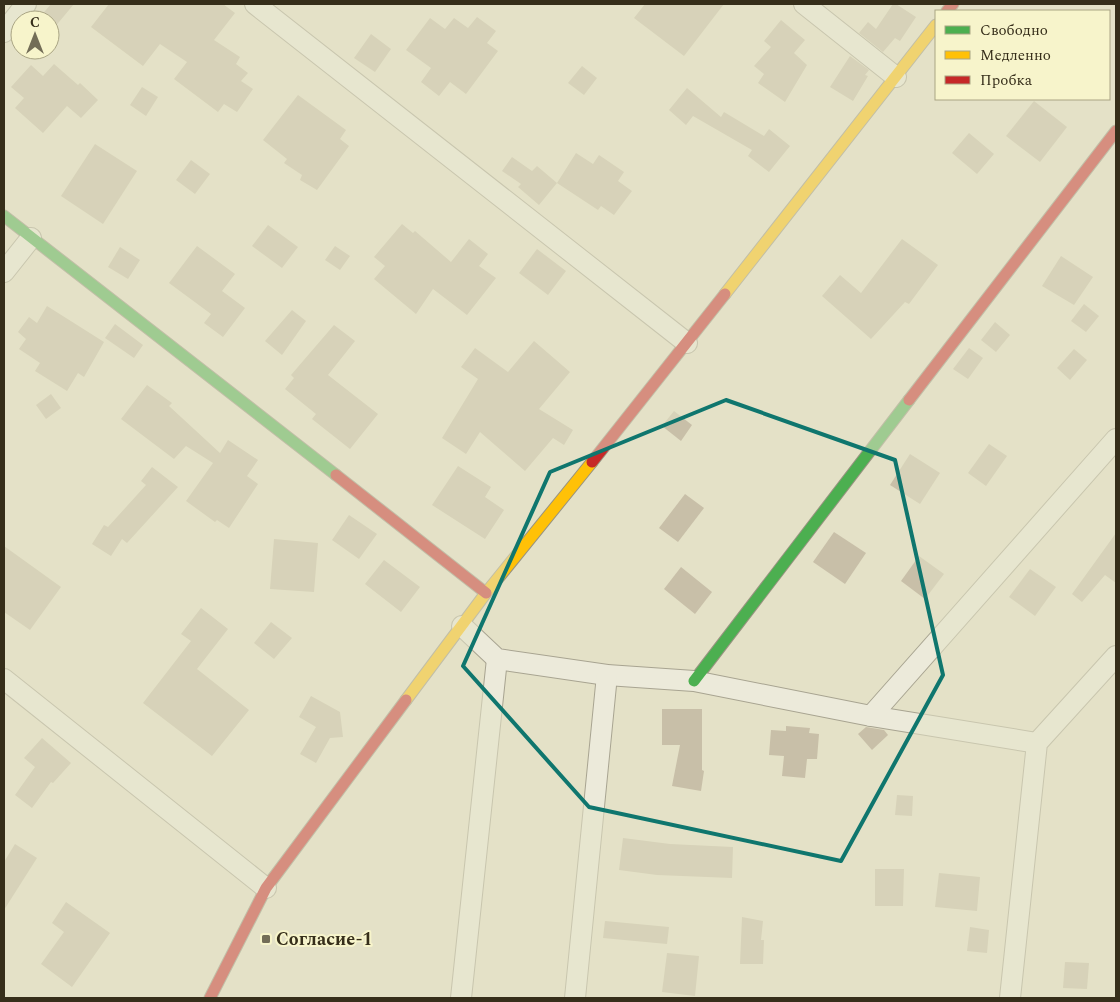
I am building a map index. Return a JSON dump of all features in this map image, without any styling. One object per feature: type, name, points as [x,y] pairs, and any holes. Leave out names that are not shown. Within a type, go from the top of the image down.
[{"type":"street","points":[[4,32],[26,4]]},
{"type":"street","points":[[254,4],[687,343]]},
{"type":"street","points":[[804,4],[896,76]]},
{"type":"street","points":[[210,998],[266,888],[486,594],[687,343],[935,26]]},
{"type":"street","points":[[694,682],[1116,131]]},
{"type":"street","points":[[4,216],[486,594]]},
{"type":"street","points":[[4,272],[31,238]]},
{"type":"street","points":[[871,716],[1116,439]]},
{"type":"street","points":[[462,626],[497,660],[607,675],[694,682],[871,716],[1037,744]]},
{"type":"street","points":[[1010,998],[1037,744],[1116,656]]},
{"type":"street","points":[[461,998],[497,660]]},
{"type":"street","points":[[575,998],[607,675]]},
{"type":"street","points":[[4,679],[266,888]]},
{"type":"highlighted area","points":[[726,400],[895,460],[943,675],[841,861],[589,807],[463,666],[550,472]]},
{"type":"building","points":[[51,4],[74,4],[60,21],[60,10],[46,10]]},
{"type":"building","points":[[109,4],[223,4],[235,13],[214,40],[240,57],[236,64],[248,73],[241,81],[253,89],[237,112],[224,104],[218,112],[174,79],[187,62],[160,44],[143,66],[91,27]]},
{"type":"building","points":[[645,4],[724,4],[684,56],[634,18]]},
{"type":"building","points":[[893,4],[916,17],[900,41],[895,38],[883,52],[859,33],[868,22],[876,29]]},
{"type":"building","points":[[477,17],[496,31],[487,43],[498,51],[466,94],[450,82],[439,96],[421,82],[431,68],[406,50],[430,18],[445,29],[454,18],[468,28]]},
{"type":"building","points":[[781,20],[805,40],[794,53],[807,65],[785,102],[758,83],[764,74],[754,66],[771,47],[764,41]]},
{"type":"building","points":[[371,34],[391,49],[375,72],[354,58]]},
{"type":"building","points":[[850,56],[869,70],[865,75],[868,76],[853,101],[830,87]]},
{"type":"building","points":[[54,64],[78,85],[80,83],[98,100],[81,118],[67,106],[43,133],[15,108],[24,98],[11,87],[31,65],[43,76]]},
{"type":"building","points":[[582,66],[597,78],[584,95],[568,83]]},
{"type":"building","points":[[142,87],[158,97],[146,116],[130,105]]},
{"type":"building","points":[[687,88],[721,117],[724,112],[764,136],[769,129],[790,146],[769,172],[748,156],[752,150],[693,116],[686,125],[669,110]]},
{"type":"building","points":[[298,95],[346,130],[340,139],[349,146],[317,190],[300,180],[302,175],[284,163],[287,159],[263,140]]},
{"type":"building","points":[[1034,101],[1067,127],[1040,162],[1006,136]]},
{"type":"building","points":[[969,133],[994,154],[977,174],[952,153]]},
{"type":"building","points":[[95,144],[137,171],[103,224],[61,196]]},
{"type":"building","points":[[576,153],[593,164],[599,155],[624,172],[618,181],[632,191],[614,215],[601,206],[598,210],[557,183]]},
{"type":"building","points":[[512,157],[532,171],[537,166],[557,183],[539,205],[518,187],[521,184],[502,171]]},
{"type":"building","points":[[191,160],[210,174],[195,194],[176,180]]},
{"type":"building","points":[[402,224],[413,233],[415,231],[451,262],[469,239],[488,254],[479,266],[496,278],[467,315],[433,289],[416,314],[374,279],[385,266],[374,257]]},
{"type":"building","points":[[268,225],[298,247],[282,268],[252,246]]},
{"type":"building","points":[[902,239],[938,265],[909,304],[905,302],[871,339],[822,296],[840,275],[861,293]]},
{"type":"building","points":[[197,246],[235,274],[222,291],[245,308],[223,337],[204,323],[211,314],[169,283]]},
{"type":"building","points":[[335,246],[350,256],[340,270],[325,260]]},
{"type":"building","points":[[120,247],[140,260],[128,279],[108,267]]},
{"type":"building","points":[[537,249],[566,271],[548,295],[519,273]]},
{"type":"building","points":[[1061,256],[1093,277],[1074,305],[1042,286]]},
{"type":"building","points":[[1084,304],[1099,316],[1086,332],[1071,321]]},
{"type":"building","points":[[47,306],[104,342],[84,377],[78,373],[67,391],[35,371],[40,363],[19,349],[26,339],[18,332],[29,317],[37,323]]},
{"type":"building","points":[[292,310],[306,321],[282,355],[265,341]]},
{"type":"building","points":[[995,322],[1010,335],[996,352],[981,340]]},
{"type":"building","points":[[115,324],[143,345],[134,358],[105,338]]},
{"type":"building","points":[[334,325],[355,341],[328,375],[378,414],[350,449],[312,419],[316,414],[285,389],[294,378],[291,375]]},
{"type":"building","points":[[534,341],[570,372],[539,409],[573,430],[564,445],[553,438],[525,471],[480,432],[466,454],[442,438],[478,379],[461,367],[475,348],[508,372]]},
{"type":"building","points":[[969,348],[983,358],[968,379],[953,369]]},
{"type":"building","points":[[1074,349],[1087,360],[1070,380],[1057,368]]},
{"type":"building","points":[[147,385],[172,403],[169,406],[220,453],[228,440],[258,460],[247,476],[258,484],[229,528],[217,520],[215,522],[186,501],[213,463],[186,446],[174,459],[121,419]]},
{"type":"building","points":[[51,394],[61,408],[46,419],[36,405]]},
{"type":"building","points":[[674,411],[692,425],[681,441],[662,426]]},
{"type":"building","points":[[989,444],[1007,456],[986,486],[968,473]]},
{"type":"building","points":[[910,454],[940,473],[920,504],[890,485]]},
{"type":"building","points":[[458,466],[491,487],[485,497],[504,510],[485,539],[432,505]]},
{"type":"building","points":[[152,467],[178,487],[127,543],[122,539],[111,556],[92,544],[104,525],[108,527],[146,485],[141,481]]},
{"type":"building","points":[[685,494],[704,508],[678,542],[659,528]]},
{"type":"building","points":[[349,515],[377,534],[359,559],[332,540]]},
{"type":"building","points":[[834,532],[866,553],[845,584],[813,562]]},
{"type":"building","points":[[1116,533],[1116,583],[1105,575],[1082,602],[1072,594]]},
{"type":"building","points":[[274,539],[318,543],[314,592],[270,589]]},
{"type":"building","points":[[4,546],[61,587],[30,630],[4,612]]},
{"type":"building","points":[[919,556],[944,574],[925,599],[901,581]]},
{"type":"building","points":[[384,560],[420,587],[401,612],[365,584]]},
{"type":"building","points":[[681,567],[712,592],[695,614],[664,589]]},
{"type":"building","points":[[1030,569],[1056,587],[1035,616],[1009,597]]},
{"type":"building","points":[[201,608],[228,629],[197,669],[249,710],[212,756],[143,703],[191,641],[181,634]]},
{"type":"building","points":[[271,622],[292,638],[274,659],[254,643]]},
{"type":"building","points":[[311,696],[340,712],[343,737],[330,738],[316,763],[300,754],[316,727],[299,717]]},
{"type":"building","points":[[662,709],[702,709],[702,770],[704,771],[701,791],[672,786],[680,745],[662,745]]},
{"type":"building","points":[[786,726],[810,728],[809,733],[819,734],[817,759],[807,759],[805,778],[782,776],[784,756],[769,755],[771,730],[786,731]]},
{"type":"building","points":[[866,727],[884,730],[888,735],[872,750],[858,734]]},
{"type":"building","points":[[42,738],[71,763],[53,783],[51,782],[32,808],[15,795],[35,767],[24,758]]},
{"type":"building","points":[[897,795],[913,796],[912,816],[895,815]]},
{"type":"building","points":[[623,838],[670,844],[733,847],[732,878],[657,875],[619,870]]},
{"type":"building","points":[[15,844],[37,858],[4,910],[4,862]]},
{"type":"building","points":[[875,869],[904,869],[903,906],[875,906]]},
{"type":"building","points":[[939,873],[980,877],[977,911],[935,907]]},
{"type":"building","points":[[66,902],[110,933],[72,987],[41,964],[64,932],[52,923]]},
{"type":"building","points":[[742,917],[763,921],[761,940],[764,940],[763,964],[740,964]]},
{"type":"building","points":[[605,921],[669,927],[667,944],[603,938]]},
{"type":"building","points":[[970,927],[989,930],[987,953],[967,951]]},
{"type":"building","points":[[667,953],[699,956],[695,996],[662,992]]},
{"type":"building","points":[[1065,962],[1089,963],[1087,989],[1063,988]]},
{"type":"traffic: fast","points":[[4,216],[336,475]]},
{"type":"traffic: fast","points":[[694,681],[909,400]]},
{"type":"traffic: slow","points":[[725,294],[935,26]]},
{"type":"traffic: slow","points":[[406,700],[486,593],[592,462]]},
{"type":"traffic: jam","points":[[948,10],[953,4]]},
{"type":"traffic: jam","points":[[909,400],[1116,131]]},
{"type":"traffic: jam","points":[[592,462],[725,294]]},
{"type":"traffic: jam","points":[[336,475],[486,593]]},
{"type":"traffic: jam","points":[[210,998],[266,888],[406,700]]},
{"type":"place","name":"Согласие-1","points":[[266,939]]}]
